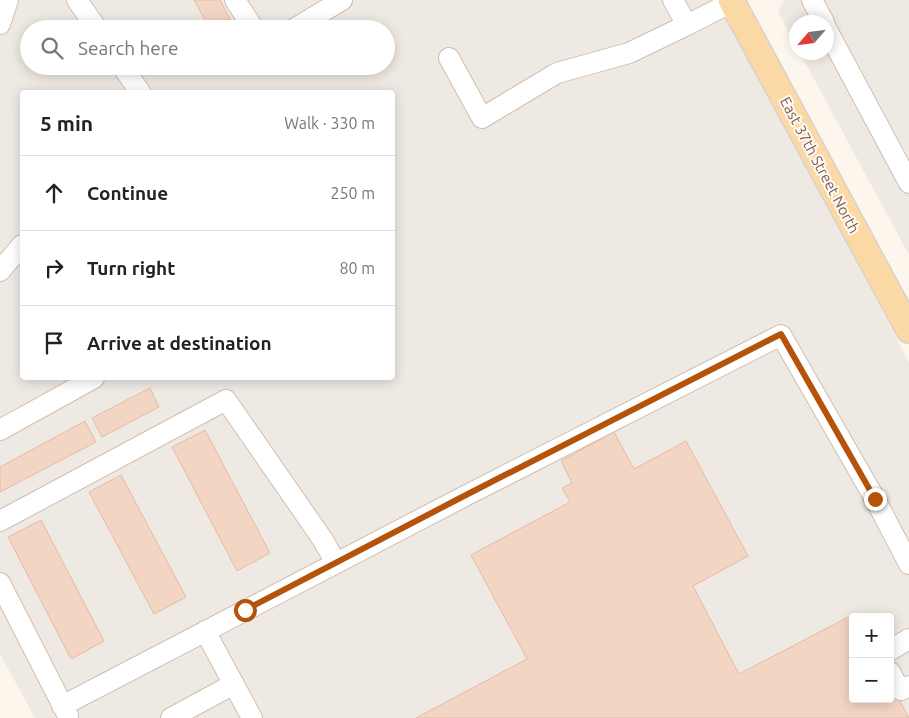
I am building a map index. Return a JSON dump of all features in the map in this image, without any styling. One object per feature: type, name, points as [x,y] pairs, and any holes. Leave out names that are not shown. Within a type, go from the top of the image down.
[{"type":"main road","name":"East 37th Street North","points":[[732,1],[909,330]]},
{"type":"lane","points":[[0,24],[8,0]]},
{"type":"lane","points":[[77,0],[91,20]]},
{"type":"lane","points":[[235,0],[248,20]]},
{"type":"lane","points":[[309,20],[342,0]]},
{"type":"lane","points":[[673,0],[687,25]]},
{"type":"lane","points":[[812,0],[820,15]]},
{"type":"lane","points":[[449,58],[482,118],[557,73],[629,53],[732,1]]},
{"type":"lane","points":[[834,43],[909,183]]},
{"type":"lane","points":[[128,75],[139,90]]},
{"type":"lane","points":[[0,271],[20,247]]},
{"type":"lane","points":[[0,583],[65,712],[205,631],[781,334],[907,555]]},
{"type":"lane","points":[[0,430],[90,380]]},
{"type":"lane","points":[[0,521],[226,400],[323,540],[336,563]]},
{"type":"lane","points":[[205,631],[252,718]]},
{"type":"lane","points":[[894,648],[909,640]]},
{"type":"lane","points":[[894,680],[899,689],[902,690],[909,686]]},
{"type":"lane","points":[[171,718],[234,684]]},
{"type":"shaded area","points":[[0,0],[719,0],[909,362],[909,718],[35,718],[0,654]]},
{"type":"shaded area","points":[[784,0],[909,0],[909,255],[804,60],[834,60],[834,15],[789,15],[789,33],[778,12]]},
{"type":"building","points":[[194,0],[220,0],[230,20],[205,20]]},
{"type":"building","points":[[150,388],[159,407],[102,437],[92,418]]},
{"type":"building","points":[[85,421],[96,442],[0,492],[0,467]]},
{"type":"building","points":[[205,430],[270,553],[237,571],[172,447]]},
{"type":"building","points":[[614,432],[634,469],[686,441],[748,556],[693,586],[739,674],[849,617],[849,703],[894,703],[894,690],[909,718],[416,718],[527,659],[471,555],[570,502],[562,488],[572,483],[561,461]]},
{"type":"building","points":[[121,475],[186,597],[154,614],[89,492]]},
{"type":"building","points":[[41,520],[104,641],[71,659],[8,537]]},
{"type":"route","points":[[245,610],[781,334],[875,499]]}]
